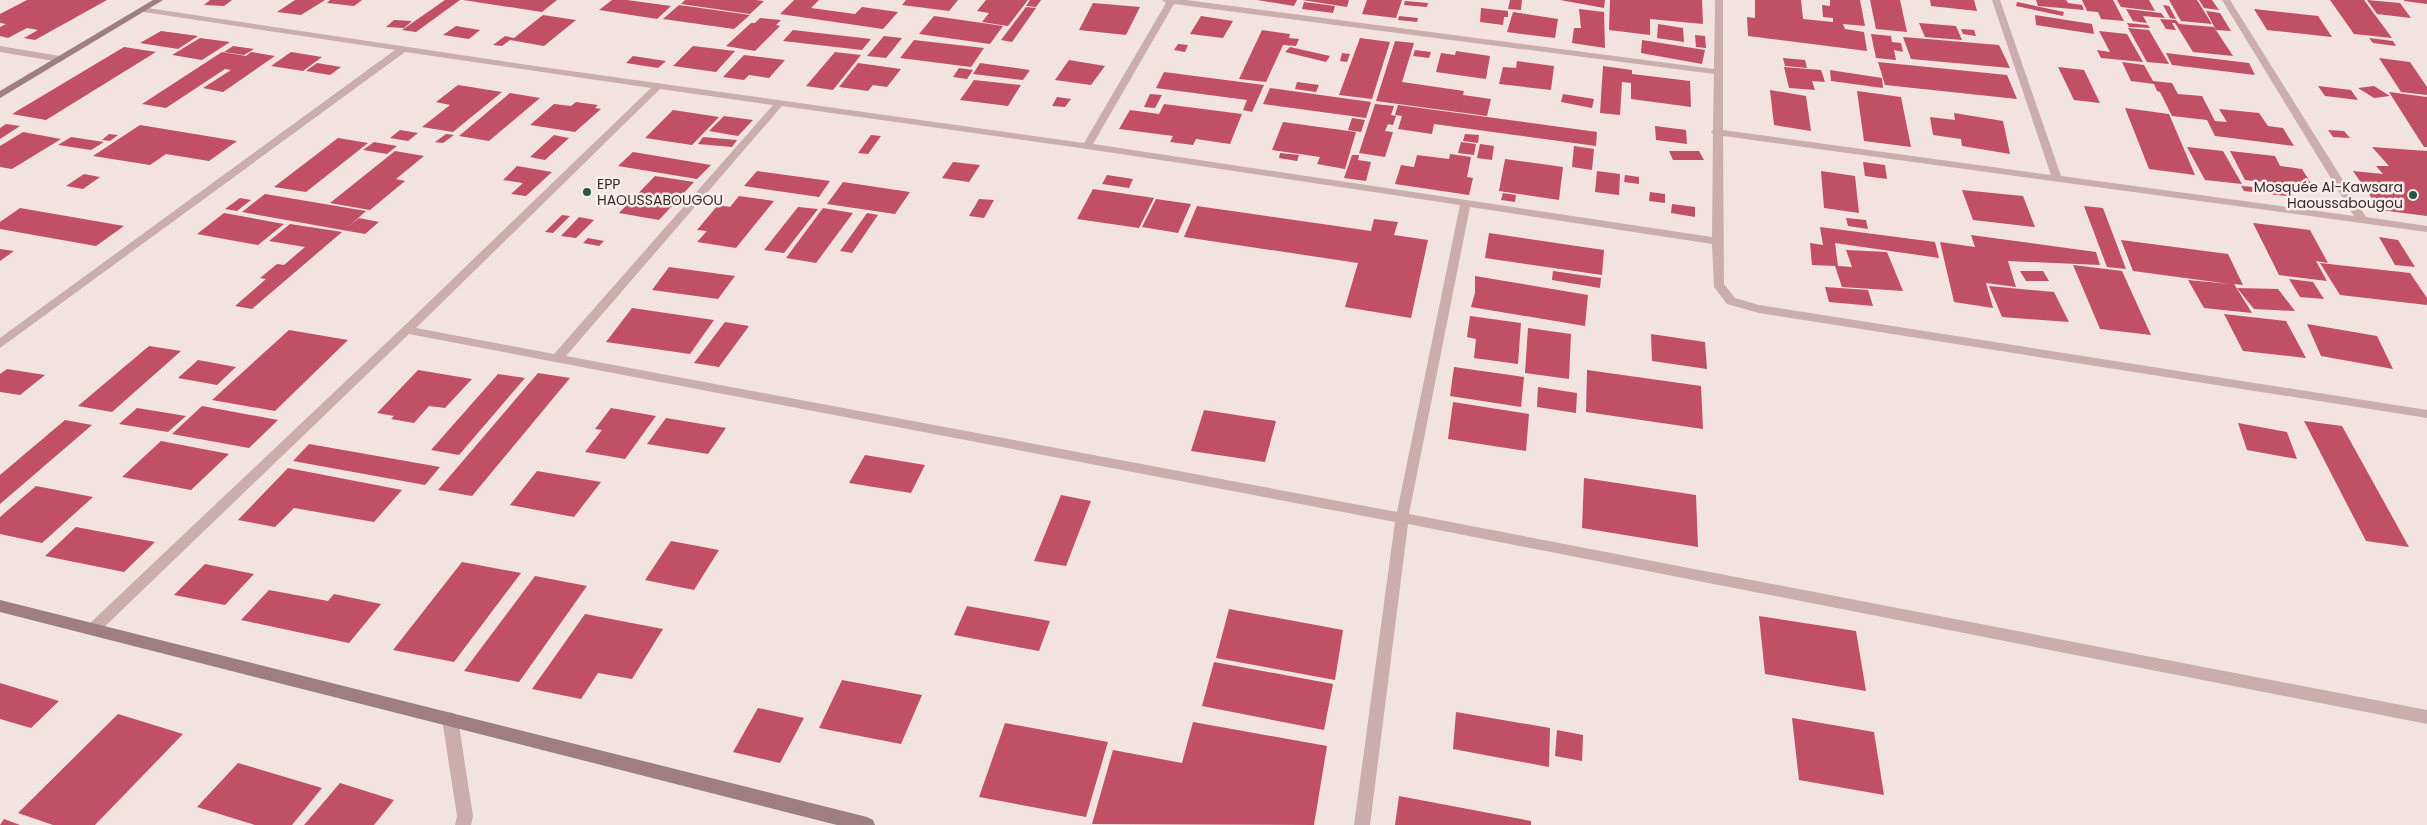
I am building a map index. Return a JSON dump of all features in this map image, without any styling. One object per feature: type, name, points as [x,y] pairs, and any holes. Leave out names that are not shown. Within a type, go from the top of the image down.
[{"type":"street","points":[[0,95],[158,0]]},
{"type":"street","points":[[1166,0],[1717,72]]},
{"type":"street","points":[[1087,146],[1172,0]]},
{"type":"street","points":[[1719,0],[1716,241],[1718,284],[1731,301],[1759,309],[2427,414]]},
{"type":"street","points":[[1996,0],[2057,178]]},
{"type":"street","points":[[2226,0],[2362,220]]},
{"type":"street","points":[[144,9],[657,87],[1087,146],[1716,241]]},
{"type":"street","points":[[0,49],[60,58]]},
{"type":"street","points":[[0,344],[404,49]]},
{"type":"street","points":[[93,628],[407,330],[657,87]]},
{"type":"street","points":[[558,357],[779,104]]},
{"type":"street","points":[[1716,132],[2427,229]]},
{"type":"street","points":[[1362,825],[1402,518],[1466,203]]},
{"type":"street","points":[[407,330],[558,357],[1402,518],[2427,717]]},
{"type":"street","points":[[0,606],[866,825]]},
{"type":"street","points":[[450,719],[465,816],[463,825]]},
{"type":"building","points":[[27,0],[107,0],[35,40],[24,38],[38,30],[27,28],[8,38],[0,36],[0,27],[6,24],[0,23],[0,14]]},
{"type":"building","points":[[210,0],[232,0],[224,6],[204,5]]},
{"type":"building","points":[[295,0],[325,0],[301,15],[277,12]]},
{"type":"building","points":[[330,0],[362,0],[354,6],[327,3]]},
{"type":"building","points":[[445,0],[460,0],[416,32],[402,30]]},
{"type":"building","points":[[463,0],[557,0],[542,12]]},
{"type":"building","points":[[612,0],[627,0],[671,6],[657,19],[599,10]]},
{"type":"building","points":[[685,0],[764,1],[750,14],[681,4]]},
{"type":"building","points":[[794,0],[819,0],[811,8],[855,14],[862,7],[898,12],[883,29],[780,14]]},
{"type":"building","points":[[906,0],[958,0],[949,11],[902,5]]},
{"type":"building","points":[[986,0],[1028,0],[1008,26],[982,22],[989,13],[977,11]]},
{"type":"building","points":[[1030,0],[1041,0],[1036,7],[1026,6]]},
{"type":"building","points":[[1257,0],[1297,0],[1294,6]]},
{"type":"building","points":[[1302,0],[1349,0],[1347,7]]},
{"type":"building","points":[[1367,0],[1402,0],[1396,18],[1362,14]]},
{"type":"building","points":[[1510,0],[1522,0],[1521,10],[1508,9]]},
{"type":"building","points":[[1560,0],[1605,0],[1604,8]]},
{"type":"building","points":[[1610,0],[1702,0],[1703,24],[1650,19],[1650,35],[1609,30]]},
{"type":"building","points":[[1755,0],[1801,0],[1803,19],[1833,22],[1833,18],[1823,17],[1822,5],[1830,6],[1830,0],[1860,0],[1865,26],[1843,24],[1845,29],[1864,32],[1867,51],[1748,36],[1747,17],[1755,18]]},
{"type":"building","points":[[1870,0],[1900,0],[1907,32],[1876,29]]},
{"type":"building","points":[[1930,0],[1974,0],[1977,11],[1931,6]]},
{"type":"building","points":[[2036,0],[2066,0],[2068,3],[2082,5],[2084,10],[2038,6]]},
{"type":"building","points":[[2082,0],[2113,0],[2124,21],[2101,19],[2098,12],[2087,11]]},
{"type":"building","points":[[2117,0],[2149,0],[2155,11],[2121,7]]},
{"type":"building","points":[[2169,0],[2197,0],[2212,24],[2181,21]]},
{"type":"building","points":[[2199,0],[2212,0],[2219,10],[2204,8]]},
{"type":"building","points":[[2330,0],[2364,0],[2392,38],[2354,34]]},
{"type":"building","points":[[2367,0],[2400,3],[2411,18],[2377,14]]},
{"type":"building","points":[[2427,0],[2427,4],[2404,1]]},
{"type":"building","points":[[1405,1],[1428,3],[1427,7],[1404,5]]},
{"type":"building","points":[[1304,2],[1335,6],[1333,13],[1302,9]]},
{"type":"building","points":[[2017,2],[2064,12],[2063,16],[2016,6]]},
{"type":"building","points":[[1093,3],[1140,7],[1126,35],[1079,30]]},
{"type":"building","points":[[679,5],[750,15],[734,29],[663,19]]},
{"type":"building","points":[[2163,5],[2169,6],[2176,19],[2170,18]]},
{"type":"building","points":[[1026,7],[1036,8],[1012,42],[1001,40]]},
{"type":"building","points":[[1481,8],[1508,11],[1508,17],[1504,17],[1503,25],[1480,22]]},
{"type":"building","points":[[1579,9],[1604,12],[1605,48],[1572,43],[1574,28],[1581,28]]},
{"type":"building","points":[[2126,9],[2161,13],[2165,18],[2143,16],[2147,23],[2133,21]]},
{"type":"building","points":[[2254,9],[2318,16],[2332,37],[2267,30]]},
{"type":"building","points":[[2206,11],[2220,13],[2231,31],[2216,30]]},
{"type":"building","points":[[1513,12],[1558,19],[1555,38],[1507,32]]},
{"type":"building","points":[[543,15],[576,20],[544,46],[510,40],[502,46],[493,45],[505,36],[514,38]]},
{"type":"building","points":[[2035,15],[2092,24],[2094,34],[2036,25]]},
{"type":"building","points":[[934,16],[1003,26],[990,44],[919,34]]},
{"type":"building","points":[[1201,16],[1233,21],[1223,38],[1190,34]]},
{"type":"building","points":[[1399,16],[1418,18],[1417,22],[1398,20]]},
{"type":"building","points":[[760,18],[781,20],[776,25],[780,26],[755,51],[726,46],[751,23],[755,23]]},
{"type":"building","points":[[2160,19],[2176,20],[2179,24],[2214,27],[2233,56],[2193,52],[2175,23],[2172,23],[2176,30],[2166,29]]},
{"type":"building","points":[[394,20],[412,21],[404,28],[386,27]]},
{"type":"building","points":[[1919,23],[1956,26],[1962,40],[1925,37]]},
{"type":"building","points":[[2127,23],[2148,25],[2150,28],[2129,27]]},
{"type":"building","points":[[1658,24],[1683,28],[1684,42],[1657,38]]},
{"type":"building","points":[[456,26],[480,30],[469,39],[443,35]]},
{"type":"building","points":[[2128,28],[2149,30],[2169,64],[2147,62]]},
{"type":"building","points":[[1961,29],[1974,30],[1976,36],[1963,34]]},
{"type":"building","points":[[793,30],[871,39],[862,50],[783,41]]},
{"type":"building","points":[[1262,30],[1290,34],[1289,38],[1299,39],[1296,46],[1283,45],[1266,82],[1239,79]]},
{"type":"building","points":[[161,31],[198,36],[178,49],[140,43]]},
{"type":"building","points":[[2099,31],[2127,34],[2143,62],[2101,58],[2097,50],[2110,52]]},
{"type":"building","points":[[1871,34],[1891,36],[1892,42],[1901,43],[1903,52],[1894,50],[1896,60],[1876,58]]},
{"type":"building","points":[[1695,35],[1705,36],[1706,48],[1696,47]]},
{"type":"building","points":[[884,36],[902,38],[886,58],[867,56]]},
{"type":"building","points":[[1903,37],[1999,45],[2010,68],[1911,59]]},
{"type":"building","points":[[200,38],[230,42],[202,60],[172,55]]},
{"type":"building","points":[[1360,38],[1390,42],[1372,99],[1339,95]]},
{"type":"building","points":[[2369,38],[2393,41],[2396,46],[2373,43]]},
{"type":"building","points":[[914,40],[984,48],[971,67],[900,58]]},
{"type":"building","points":[[1642,40],[1705,50],[1702,64],[1641,53]]},
{"type":"building","points":[[1395,41],[1414,43],[1402,82],[1464,91],[1463,95],[1491,99],[1487,116],[1376,101]]},
{"type":"building","points":[[1178,44],[1188,45],[1185,52],[1174,50]]},
{"type":"building","points":[[233,46],[254,49],[244,55],[224,52]]},
{"type":"building","points":[[693,46],[735,51],[716,72],[673,66]]},
{"type":"building","points":[[124,47],[156,52],[46,120],[12,114]]},
{"type":"building","points":[[1290,47],[1330,56],[1326,62],[1285,52]]},
{"type":"building","points":[[1415,50],[1431,52],[1429,58],[1413,56]]},
{"type":"building","points":[[1456,51],[1490,56],[1486,79],[1436,72],[1441,53],[1455,55]]},
{"type":"building","points":[[222,52],[246,56],[251,52],[275,56],[223,92],[203,88],[231,70],[225,69],[166,108],[142,104]]},
{"type":"building","points":[[291,52],[322,57],[303,71],[271,66]]},
{"type":"building","points":[[835,52],[861,55],[833,90],[806,86]]},
{"type":"building","points":[[1342,53],[1350,54],[1347,62],[1340,61]]},
{"type":"building","points":[[2166,53],[2249,63],[2255,75],[2172,65]]},
{"type":"building","points":[[744,55],[785,60],[769,78],[749,75],[744,80],[723,77]]},
{"type":"building","points":[[633,56],[666,61],[658,68],[626,63]]},
{"type":"building","points":[[1783,58],[1805,60],[1807,68],[1785,66]]},
{"type":"building","points":[[2379,58],[2410,62],[2427,87],[2427,95],[2401,92]]},
{"type":"building","points":[[1069,60],[1105,66],[1091,85],[1055,80]]},
{"type":"building","points":[[1517,61],[1554,66],[1551,90],[1499,84],[1503,67],[1516,68]]},
{"type":"building","points":[[1878,62],[2007,75],[2017,99],[1885,85]]},
{"type":"building","points":[[2122,62],[2144,65],[2153,81],[2172,83],[2178,94],[2202,96],[2215,121],[2227,122],[2219,109],[2259,113],[2268,126],[2283,128],[2294,146],[2215,136],[2207,120],[2172,116],[2154,84],[2131,81]]},
{"type":"building","points":[[317,63],[341,67],[330,75],[306,71]]},
{"type":"building","points":[[858,63],[901,69],[887,87],[873,85],[868,91],[839,87]]},
{"type":"building","points":[[980,63],[1030,70],[1023,80],[973,74]]},
{"type":"building","points":[[1603,66],[1632,70],[1632,74],[1690,81],[1691,107],[1631,99],[1631,83],[1622,82],[1620,115],[1600,113]]},
{"type":"building","points":[[1784,67],[1821,70],[1825,82],[1812,81],[1815,90],[1789,88]]},
{"type":"building","points":[[2058,67],[2084,70],[2100,103],[2074,100]]},
{"type":"building","points":[[959,68],[973,70],[967,79],[953,77]]},
{"type":"building","points":[[1830,70],[1882,78],[1883,88],[1831,81]]},
{"type":"building","points":[[1164,72],[1264,85],[1252,112],[1243,110],[1247,100],[1156,88]]},
{"type":"building","points":[[974,80],[1021,85],[1008,106],[960,100]]},
{"type":"building","points":[[1297,82],[1319,85],[1316,92],[1295,89]]},
{"type":"building","points":[[458,85],[502,92],[453,132],[422,127],[450,105],[436,102]]},
{"type":"building","points":[[2318,86],[2351,90],[2358,100],[2325,96]]},
{"type":"building","points":[[2374,86],[2390,96],[2374,98],[2358,88]]},
{"type":"building","points":[[1270,88],[1371,102],[1366,118],[1263,104]]},
{"type":"building","points":[[1770,90],[1806,96],[1811,131],[1774,125]]},
{"type":"building","points":[[1857,91],[1901,97],[1911,147],[1864,141]]},
{"type":"building","points":[[2389,92],[2427,97],[2427,147],[2424,147]]},
{"type":"building","points":[[510,93],[540,98],[489,141],[459,136]]},
{"type":"building","points":[[1150,94],[1162,95],[1155,108],[1144,107]]},
{"type":"building","points":[[1563,94],[1594,99],[1592,108],[1561,102]]},
{"type":"building","points":[[1057,97],[1071,99],[1065,107],[1052,106]]},
{"type":"building","points":[[576,102],[598,105],[595,108],[601,109],[575,132],[530,125],[554,104],[571,106]]},
{"type":"building","points":[[1164,104],[1242,114],[1230,144],[1196,139],[1193,145],[1170,142],[1173,136],[1119,129],[1130,110],[1159,114]]},
{"type":"building","points":[[1375,104],[1394,106],[1391,115],[1396,116],[1393,125],[1388,124],[1385,131],[1393,132],[1385,157],[1359,153]]},
{"type":"building","points":[[1398,105],[1597,132],[1596,146],[1434,124],[1432,134],[1398,129],[1402,116],[1395,115]]},
{"type":"building","points":[[2125,108],[2169,114],[2195,175],[2149,169]]},
{"type":"building","points":[[673,110],[719,117],[692,145],[645,138]]},
{"type":"building","points":[[1954,113],[2003,121],[2010,154],[1962,146],[1961,139],[1933,135],[1930,117],[1955,120]]},
{"type":"building","points":[[724,116],[753,120],[738,136],[709,131]]},
{"type":"building","points":[[1352,118],[1365,120],[1361,132],[1348,130]]},
{"type":"building","points":[[1283,122],[1356,132],[1345,169],[1317,164],[1320,157],[1272,150]]},
{"type":"building","points":[[6,124],[20,126],[0,139],[0,128]]},
{"type":"building","points":[[140,125],[237,141],[209,161],[166,154],[150,165],[93,156]]},
{"type":"building","points":[[1655,126],[1686,130],[1687,144],[1656,140]]},
{"type":"building","points":[[400,130],[418,133],[408,141],[390,138]]},
{"type":"building","points":[[2328,130],[2344,131],[2350,138],[2333,137]]},
{"type":"building","points":[[23,132],[61,139],[12,169],[0,167],[0,146]]},
{"type":"building","points":[[109,134],[118,135],[110,141],[102,140]]},
{"type":"building","points":[[446,134],[454,135],[443,143],[435,142]]},
{"type":"building","points":[[1465,134],[1479,135],[1478,143],[1463,141]]},
{"type":"building","points":[[554,135],[569,138],[545,160],[530,157]]},
{"type":"building","points":[[871,135],[881,136],[868,154],[858,153]]},
{"type":"building","points":[[71,137],[104,142],[91,150],[58,145]]},
{"type":"building","points":[[703,137],[737,140],[732,147],[698,144]]},
{"type":"building","points":[[338,138],[368,143],[306,192],[274,187]]},
{"type":"building","points":[[374,142],[397,146],[387,154],[363,150]]},
{"type":"building","points":[[1461,142],[1476,144],[1474,155],[1458,153]]},
{"type":"building","points":[[1480,144],[1494,146],[1492,160],[1477,158]]},
{"type":"building","points":[[1574,146],[1594,149],[1592,170],[1572,167]]},
{"type":"building","points":[[2187,147],[2223,151],[2242,184],[2205,180]]},
{"type":"building","points":[[2372,147],[2427,151],[2427,216],[2380,210],[2353,171],[2383,174],[2376,166],[2389,166]]},
{"type":"building","points":[[395,151],[424,156],[396,179],[405,181],[370,210],[330,203]]},
{"type":"building","points":[[1669,151],[1699,151],[1704,160],[1673,160]]},
{"type":"building","points":[[2230,151],[2275,156],[2280,166],[2302,169],[2314,188],[2245,180]]},
{"type":"building","points":[[633,152],[711,165],[697,179],[618,166]]},
{"type":"building","points":[[1280,153],[1299,155],[1297,161],[1279,158]]},
{"type":"building","points":[[1450,154],[1471,157],[1467,177],[1473,178],[1469,195],[1395,184],[1401,165],[1414,167],[1417,155],[1449,159]]},
{"type":"building","points":[[1352,155],[1359,155],[1358,160],[1371,162],[1366,181],[1344,178]]},
{"type":"building","points":[[1505,159],[1563,167],[1559,200],[1499,191]]},
{"type":"building","points":[[953,162],[980,165],[969,182],[942,178]]},
{"type":"building","points":[[1863,162],[1885,165],[1887,179],[1865,176]]},
{"type":"building","points":[[517,166],[552,172],[526,196],[511,194],[523,183],[503,180]]},
{"type":"building","points":[[757,171],[830,181],[819,197],[744,186]]},
{"type":"building","points":[[1597,171],[1620,174],[1619,195],[1595,192]]},
{"type":"building","points":[[1821,171],[1855,176],[1859,213],[1824,208]]},
{"type":"building","points":[[84,174],[100,177],[83,189],[66,186]]},
{"type":"building","points":[[1107,175],[1133,179],[1129,188],[1102,184]]},
{"type":"building","points":[[1625,175],[1639,177],[1639,184],[1624,182]]},
{"type":"building","points":[[655,176],[694,182],[659,220],[619,213]]},
{"type":"building","points":[[843,182],[910,192],[895,214],[827,204]]},
{"type":"building","points":[[2253,185],[2289,189],[2294,197],[2244,191],[2241,186],[2254,187]]},
{"type":"building","points":[[1093,189],[1154,198],[1139,228],[1077,219]]},
{"type":"building","points":[[1962,190],[2023,196],[2035,227],[1973,220]]},
{"type":"building","points":[[1650,192],[1665,194],[1665,203],[1649,201]]},
{"type":"building","points":[[1503,193],[1516,195],[1515,202],[1501,200]]},
{"type":"building","points":[[265,194],[366,211],[348,227],[359,218],[379,222],[365,234],[242,212]]},
{"type":"building","points":[[739,196],[774,201],[736,248],[697,242],[707,231],[697,230],[718,205],[730,207]]},
{"type":"building","points":[[240,198],[251,200],[237,211],[225,209]]},
{"type":"building","points":[[979,199],[994,200],[984,218],[969,216]]},
{"type":"building","points":[[1156,199],[1191,204],[1178,233],[1142,227]]},
{"type":"building","points":[[1672,204],[1695,207],[1695,217],[1671,213]]},
{"type":"building","points":[[1197,206],[1371,231],[1374,219],[1398,222],[1394,235],[1428,240],[1411,318],[1345,307],[1358,263],[1184,237]]},
{"type":"building","points":[[2084,206],[2103,208],[2126,269],[2107,267]]},
{"type":"building","points":[[798,207],[818,209],[784,253],[764,250]]},
{"type":"building","points":[[20,208],[124,226],[96,246],[0,229],[0,222]]},
{"type":"building","points":[[823,208],[853,213],[816,263],[786,258]]},
{"type":"building","points":[[224,213],[284,224],[258,245],[197,234]]},
{"type":"building","points":[[867,213],[878,215],[852,253],[840,251]]},
{"type":"building","points":[[562,215],[570,216],[553,233],[545,232]]},
{"type":"building","points":[[579,217],[594,220],[576,238],[561,236]]},
{"type":"building","points":[[1846,218],[1866,220],[1868,229],[1848,226]]},
{"type":"building","points":[[2253,223],[2310,230],[2328,263],[2316,261],[2327,281],[2279,275]]},
{"type":"building","points":[[290,224],[342,232],[252,309],[235,306],[266,279],[260,278],[277,264],[284,265],[305,247],[269,241]]},
{"type":"building","points":[[1820,227],[1935,242],[1939,258],[1835,243],[1838,266],[1852,267],[1846,250],[1887,252],[1903,291],[1842,287],[1835,266],[1812,265],[1810,243],[1823,245]]},
{"type":"building","points":[[1489,233],[1604,250],[1602,275],[1485,258]]},
{"type":"building","points":[[1971,235],[2096,252],[2100,265],[2008,261],[2016,287],[1986,283],[1993,308],[1954,302],[1940,242],[1975,247]]},
{"type":"building","points":[[2379,237],[2398,240],[2415,267],[2395,265]]},
{"type":"building","points":[[588,238],[604,241],[599,246],[583,243]]},
{"type":"building","points":[[2121,240],[2228,254],[2243,285],[2234,284],[2252,313],[2204,308],[2188,280],[2230,284],[2133,271]]},
{"type":"building","points":[[0,249],[14,251],[0,261]]},
{"type":"building","points":[[2320,263],[2410,273],[2427,298],[2427,305],[2340,295]]},
{"type":"building","points":[[2073,265],[2122,271],[2151,335],[2100,329]]},
{"type":"building","points":[[669,267],[735,276],[718,299],[652,290]]},
{"type":"building","points":[[1553,271],[1601,278],[1600,288],[1552,280]]},
{"type":"building","points":[[2020,271],[2043,271],[2049,281],[2026,281]]},
{"type":"building","points":[[1475,276],[1588,295],[1585,326],[1471,307],[1475,293]]},
{"type":"building","points":[[2289,279],[2313,282],[2324,299],[2300,297]]},
{"type":"building","points":[[1989,286],[2054,292],[2069,322],[2002,317]]},
{"type":"building","points":[[1825,287],[1868,290],[1873,306],[1829,302]]},
{"type":"building","points":[[2237,288],[2278,289],[2295,311],[2254,309]]},
{"type":"building","points":[[632,308],[714,320],[690,354],[606,342]]},
{"type":"building","points":[[2224,314],[2286,321],[2306,358],[2243,351]]},
{"type":"building","points":[[1470,316],[1521,323],[1518,364],[1474,358],[1476,339],[1467,337]]},
{"type":"building","points":[[725,322],[749,326],[719,367],[694,363]]},
{"type":"building","points":[[2307,324],[2377,336],[2393,369],[2321,356]]},
{"type":"building","points":[[1528,328],[1571,334],[1569,379],[1525,373]]},
{"type":"building","points":[[289,330],[348,340],[275,411],[212,400]]},
{"type":"building","points":[[1651,334],[1705,342],[1707,369],[1652,361]]},
{"type":"building","points":[[149,346],[181,351],[112,412],[78,406]]},
{"type":"building","points":[[198,360],[236,367],[217,385],[178,378]]},
{"type":"building","points":[[1454,367],[1524,377],[1521,407],[1450,396]]},
{"type":"building","points":[[7,369],[45,375],[20,395],[0,392],[0,374]]},
{"type":"building","points":[[418,370],[472,379],[445,408],[429,406],[414,423],[391,419],[394,416],[377,413]]},
{"type":"building","points":[[1587,370],[1701,386],[1703,429],[1586,412]]},
{"type":"building","points":[[538,373],[570,378],[472,496],[438,490]]},
{"type":"building","points":[[498,374],[525,378],[459,455],[431,450]]},
{"type":"building","points":[[1538,387],[1577,393],[1576,413],[1537,407]]},
{"type":"building","points":[[1453,402],[1529,414],[1526,451],[1448,439]]},
{"type":"building","points":[[202,406],[278,420],[249,448],[172,434]]},
{"type":"building","points":[[137,408],[186,416],[168,432],[119,424]]},
{"type":"building","points":[[611,408],[656,416],[625,459],[585,452],[602,430],[595,429]]},
{"type":"building","points":[[1204,410],[1276,421],[1265,462],[1191,451]]},
{"type":"building","points":[[666,418],[726,428],[708,454],[647,444]]},
{"type":"building","points":[[65,420],[92,425],[0,504],[0,475]]},
{"type":"building","points":[[2304,421],[2342,426],[2409,547],[2366,541]]},
{"type":"building","points":[[2238,423],[2287,432],[2297,459],[2247,450]]},
{"type":"building","points":[[161,441],[229,454],[191,490],[122,477]]},
{"type":"building","points":[[309,444],[440,467],[425,485],[293,461]]},
{"type":"building","points":[[865,455],[925,465],[911,493],[849,483]]},
{"type":"building","points":[[288,468],[402,490],[374,522],[294,508],[275,527],[238,520]]},
{"type":"building","points":[[537,471],[601,482],[574,517],[510,505]]},
{"type":"building","points":[[1584,478],[1696,495],[1698,547],[1582,528]]},
{"type":"building","points":[[36,486],[93,497],[42,543],[0,534],[0,517]]},
{"type":"building","points":[[1061,495],[1091,501],[1066,566],[1034,561]]},
{"type":"building","points":[[76,527],[155,542],[124,572],[45,556]]},
{"type":"building","points":[[671,541],[719,550],[694,590],[645,580]]},
{"type":"building","points":[[462,562],[521,573],[454,662],[393,650]]},
{"type":"building","points":[[205,564],[254,574],[225,605],[174,595]]},
{"type":"building","points":[[535,576],[587,586],[519,682],[464,671]]},
{"type":"building","points":[[269,590],[328,601],[334,594],[381,604],[349,643],[241,620]]},
{"type":"building","points":[[967,606],[1050,621],[1039,651],[954,635]]},
{"type":"building","points":[[1229,609],[1343,630],[1335,680],[1216,658]]},
{"type":"building","points":[[585,614],[663,629],[632,679],[598,673],[581,699],[532,689]]},
{"type":"building","points":[[1759,616],[1856,631],[1866,691],[1765,674]]},
{"type":"building","points":[[1214,662],[1333,684],[1324,730],[1202,706]]},
{"type":"building","points":[[842,680],[922,695],[901,744],[819,728]]},
{"type":"building","points":[[0,683],[59,701],[31,728],[0,719]]},
{"type":"building","points":[[758,708],[804,718],[780,763],[733,752]]},
{"type":"building","points":[[1456,712],[1550,728],[1549,767],[1453,749]]},
{"type":"building","points":[[118,714],[183,734],[95,825],[53,825],[18,813]]},
{"type":"building","points":[[1792,718],[1874,732],[1884,795],[1799,780]]},
{"type":"building","points":[[1193,722],[1327,746],[1314,825],[1092,824],[1113,750],[1182,763]]},
{"type":"building","points":[[1005,723],[1108,742],[1086,817],[979,797]]},
{"type":"building","points":[[1557,730],[1583,735],[1582,761],[1555,756]]},
{"type":"building","points":[[238,763],[322,788],[292,825],[255,825],[197,807]]},
{"type":"building","points":[[340,783],[394,800],[374,825],[304,825]]},
{"type":"building","points":[[1399,796],[1531,821],[1531,825],[1395,825]]},
{"type":"building","points":[[4,819],[20,825],[0,825]]},
{"type":"place","name":"EPP HAOUSSABOUGOU","points":[[587,192]]},
{"type":"place","name":"Mosquée Al-Kawsara Haoussabougou","points":[[2413,195]]}]
